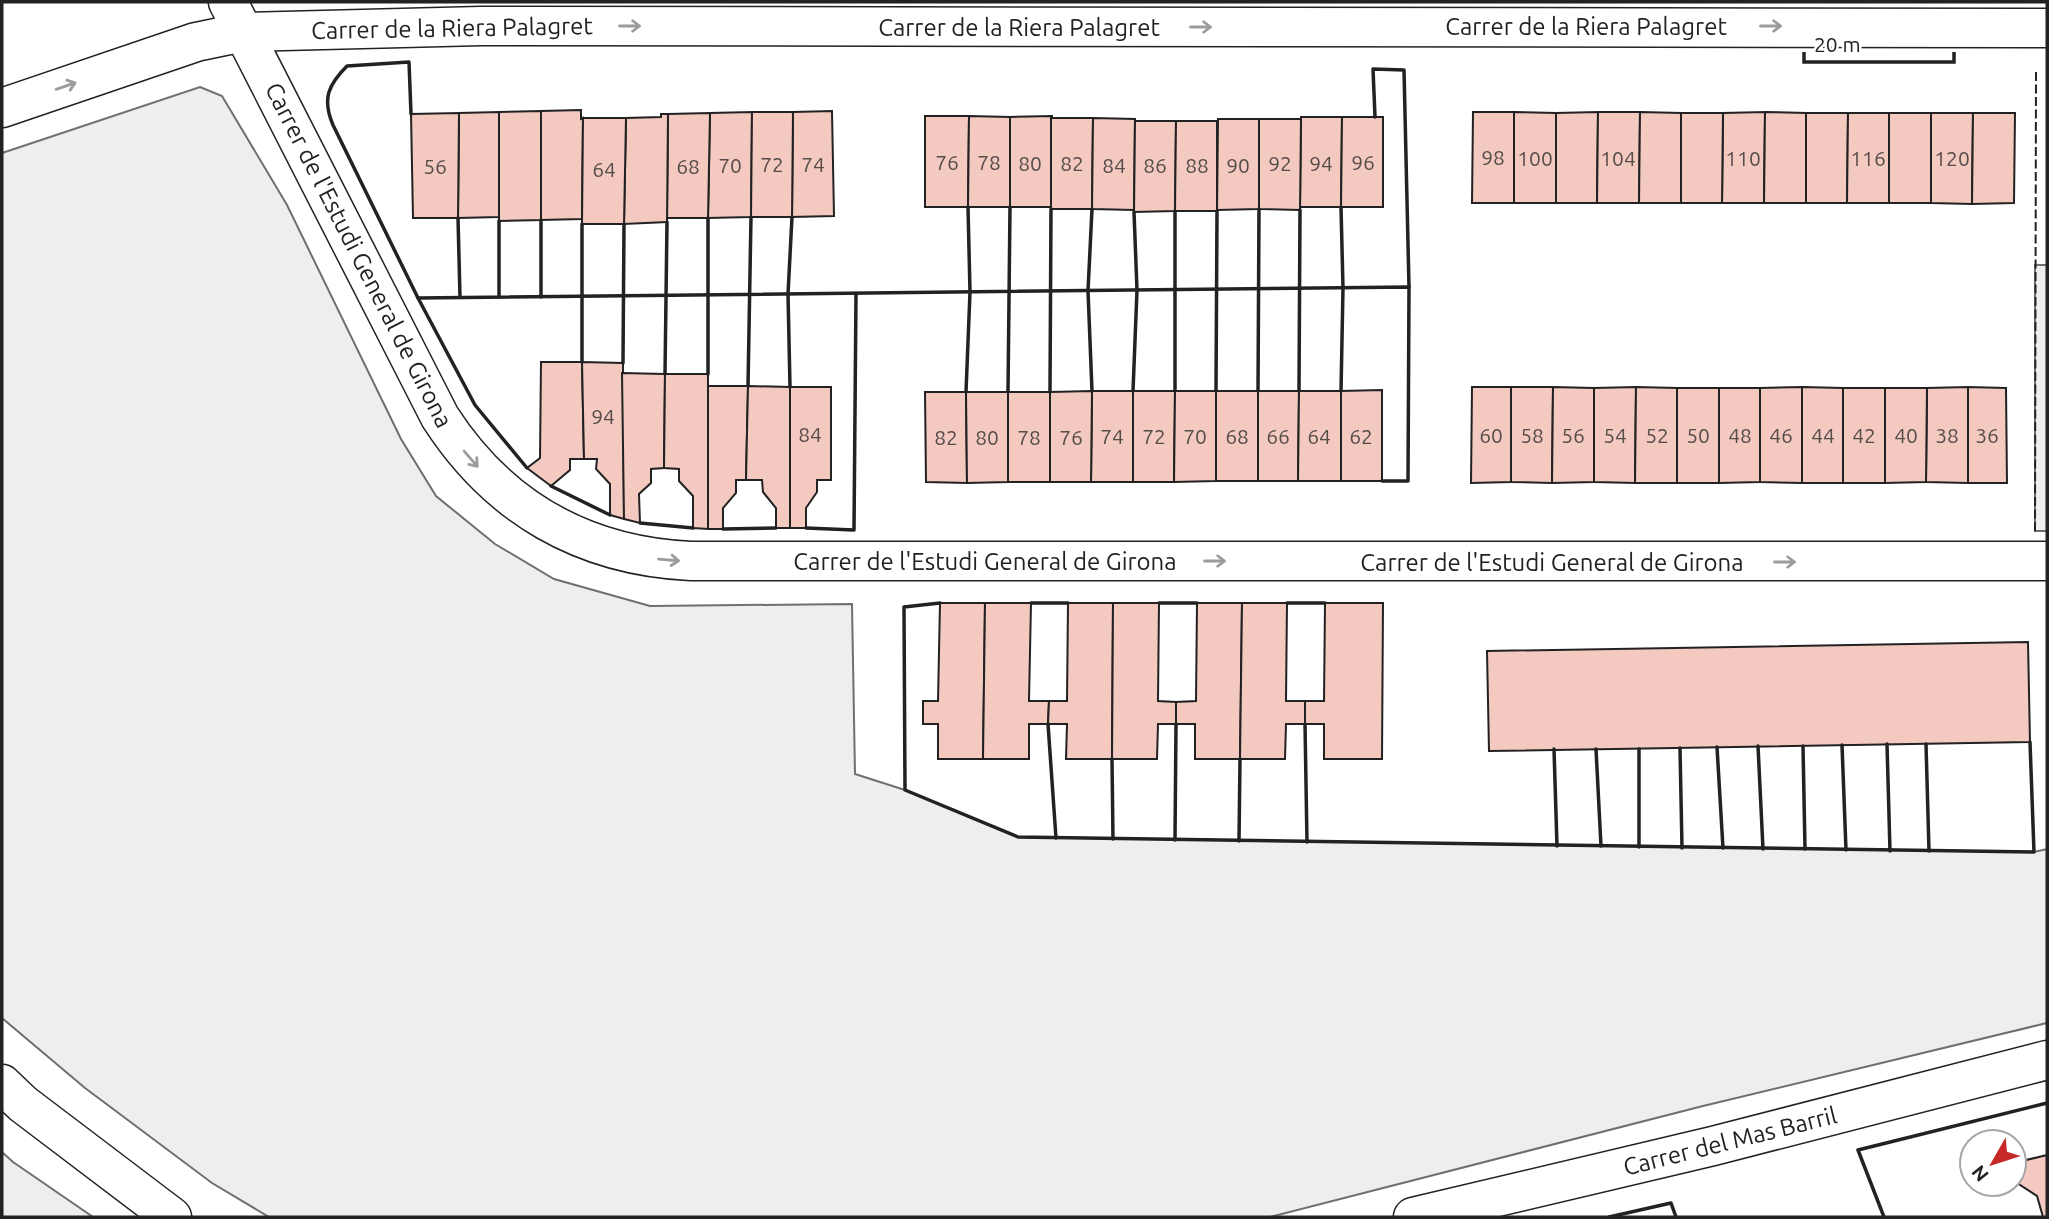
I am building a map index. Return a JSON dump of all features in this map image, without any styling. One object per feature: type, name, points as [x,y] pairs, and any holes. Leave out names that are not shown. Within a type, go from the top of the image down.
[{"type":"street","name":"Carrer de la Riera Palagret","points":[[2,107],[195,42],[236,17],[481,26],[1976,14],[2047,27]]},
{"type":"street","name":"Carrer de l'Estudi General de Girona","points":[[236,17],[452,436],[482,472],[517,503],[567,532],[621,552],[691,561],[2047,561]]},
{"type":"street","name":"Carrer del Mas Barril","points":[[1413,1217],[1713,1146],[2047,1060]]},
{"type":"street","points":[[2,1084],[34,1112],[172,1217]]},
{"type":"shaded area","points":[[200,87],[222,96],[287,205],[401,439],[436,496],[495,544],[554,579],[650,606],[852,604],[855,774],[905,790],[1018,837],[2034,852],[2047,849],[2047,1023],[1703,1106],[1270,1217],[269,1217],[212,1183],[85,1088],[2,1018],[2,153]]},
{"type":"shaded area","points":[[2035,265],[2047,265],[2047,531],[2035,531]]},
{"type":"shaded area","points":[[2,1152],[13,1162],[93,1217],[2,1217]]},
{"type":"building","points":[[581,110],[582,219],[541,220],[541,111]]},
{"type":"building","points":[[541,111],[541,220],[499,221],[499,112]]},
{"type":"building","points":[[832,111],[834,216],[792,217],[793,112]]},
{"type":"building","points":[[499,112],[499,217],[458,218],[459,113]]},
{"type":"building","points":[[752,112],[751,217],[708,218],[710,113]]},
{"type":"building","points":[[752,112],[793,112],[792,217],[751,217]]},
{"type":"building","points":[[1473,112],[1514,112],[1514,203],[1472,203]]},
{"type":"building","points":[[1514,112],[1556,113],[1556,203],[1514,203]]},
{"type":"building","points":[[1598,112],[1597,203],[1556,203],[1556,113]]},
{"type":"building","points":[[1598,112],[1640,112],[1639,203],[1597,203]]},
{"type":"building","points":[[1640,112],[1681,113],[1681,203],[1639,203]]},
{"type":"building","points":[[1765,112],[1764,203],[1722,203],[1723,113]]},
{"type":"building","points":[[1765,112],[1806,113],[1806,203],[1764,203]]},
{"type":"building","points":[[459,113],[458,218],[413,218],[411,114]]},
{"type":"building","points":[[710,113],[708,218],[667,218],[668,114]]},
{"type":"building","points":[[1681,113],[1723,113],[1722,203],[1681,203]]},
{"type":"building","points":[[1806,113],[1848,113],[1847,203],[1806,203]]},
{"type":"building","points":[[1848,113],[1889,113],[1889,203],[1847,203]]},
{"type":"building","points":[[1889,113],[1931,113],[1931,203],[1889,203]]},
{"type":"building","points":[[1931,113],[1973,113],[1972,204],[1931,203]]},
{"type":"building","points":[[1973,113],[2015,113],[2014,203],[1972,204]]},
{"type":"building","points":[[661,114],[668,114],[667,222],[624,224],[626,118],[661,117]]},
{"type":"building","points":[[925,116],[969,116],[968,207],[925,207]]},
{"type":"building","points":[[969,116],[1010,117],[1010,207],[968,207]]},
{"type":"building","points":[[1052,116],[1051,207],[1010,207],[1010,117]]},
{"type":"building","points":[[1301,117],[1342,117],[1341,207],[1300,207]]},
{"type":"building","points":[[1342,117],[1383,117],[1383,207],[1341,207]]},
{"type":"building","points":[[583,118],[626,118],[624,224],[582,224]]},
{"type":"building","points":[[1051,118],[1093,118],[1092,209],[1051,209]]},
{"type":"building","points":[[1093,118],[1135,119],[1134,210],[1092,209]]},
{"type":"building","points":[[1218,119],[1259,119],[1259,209],[1217,210]]},
{"type":"building","points":[[1259,119],[1301,119],[1300,210],[1259,209]]},
{"type":"building","points":[[1135,121],[1176,121],[1175,211],[1134,212]]},
{"type":"building","points":[[1176,121],[1217,121],[1217,211],[1175,211]]},
{"type":"building","points":[[541,362],[582,362],[584,459],[570,459],[570,470],[551,486],[527,468],[540,458]]},
{"type":"building","points":[[582,362],[623,363],[624,519],[610,515],[610,484],[596,469],[597,459],[584,459]]},
{"type":"building","points":[[622,373],[665,374],[664,468],[651,469],[651,483],[639,494],[640,523],[624,519]]},
{"type":"building","points":[[665,374],[708,374],[708,529],[693,528],[693,496],[679,481],[679,469],[664,468]]},
{"type":"building","points":[[708,386],[748,386],[746,480],[736,480],[736,493],[723,508],[723,529],[708,529]]},
{"type":"building","points":[[748,386],[790,387],[790,528],[776,528],[776,508],[763,492],[762,480],[746,480]]},
{"type":"building","points":[[790,387],[831,387],[831,480],[817,480],[817,492],[806,508],[806,528],[790,528]]},
{"type":"building","points":[[1472,387],[1511,387],[1511,482],[1471,483]]},
{"type":"building","points":[[1511,387],[1553,387],[1552,483],[1511,482]]},
{"type":"building","points":[[1553,387],[1594,388],[1594,482],[1552,483]]},
{"type":"building","points":[[1636,387],[1635,483],[1594,482],[1594,388]]},
{"type":"building","points":[[1636,387],[1677,388],[1677,483],[1635,483]]},
{"type":"building","points":[[1802,387],[1843,388],[1843,483],[1802,483]]},
{"type":"building","points":[[1802,387],[1802,483],[1760,482],[1760,388]]},
{"type":"building","points":[[1968,387],[2006,388],[2007,483],[1968,483]]},
{"type":"building","points":[[1968,387],[1968,483],[1926,482],[1927,388]]},
{"type":"building","points":[[1677,388],[1719,388],[1719,483],[1677,483]]},
{"type":"building","points":[[1719,388],[1760,388],[1760,482],[1719,483]]},
{"type":"building","points":[[1843,388],[1885,388],[1885,483],[1843,483]]},
{"type":"building","points":[[1885,388],[1927,388],[1926,482],[1885,483]]},
{"type":"building","points":[[1382,390],[1382,481],[1341,481],[1341,391]]},
{"type":"building","points":[[1092,391],[1133,391],[1133,482],[1091,482]]},
{"type":"building","points":[[1092,391],[1091,482],[1050,482],[1050,392]]},
{"type":"building","points":[[1133,391],[1175,391],[1174,482],[1133,482]]},
{"type":"building","points":[[1175,391],[1216,391],[1216,481],[1174,482]]},
{"type":"building","points":[[1216,391],[1258,391],[1258,481],[1216,481]]},
{"type":"building","points":[[1258,391],[1299,391],[1298,481],[1258,481]]},
{"type":"building","points":[[1299,391],[1341,391],[1341,481],[1298,481]]},
{"type":"building","points":[[925,392],[966,392],[967,483],[926,482]]},
{"type":"building","points":[[966,392],[1008,392],[1008,482],[967,483]]},
{"type":"building","points":[[1008,392],[1050,392],[1050,482],[1008,482]]},
{"type":"building","points":[[940,603],[985,603],[983,759],[938,759],[938,724],[923,724],[923,701],[938,701]]},
{"type":"building","points":[[985,603],[1031,603],[1029,701],[1049,701],[1048,724],[1029,724],[1029,759],[983,759]]},
{"type":"building","points":[[1068,603],[1113,603],[1112,759],[1066,759],[1067,724],[1048,724],[1049,701],[1067,701]]},
{"type":"building","points":[[1113,603],[1159,603],[1158,701],[1176,702],[1176,724],[1158,724],[1157,759],[1112,759]]},
{"type":"building","points":[[1197,603],[1242,603],[1240,759],[1195,759],[1195,724],[1176,724],[1176,702],[1196,701]]},
{"type":"building","points":[[1242,603],[1287,603],[1286,701],[1305,701],[1305,724],[1286,724],[1285,759],[1240,759]]},
{"type":"building","points":[[1325,603],[1383,603],[1382,759],[1324,759],[1324,724],[1305,724],[1305,701],[1324,701]]},
{"type":"building","points":[[2028,642],[2030,742],[1489,751],[1487,651]]},
{"type":"building","points":[[2047,1155],[2047,1217],[2043,1217],[2037,1196],[2028,1190],[2028,1160]]},
{"type":"fence","points":[[2035,531],[2036,72]]},
{"type":"wall","points":[[411,114],[409,62],[347,66],[331,86],[328,107],[333,125],[418,298],[475,405],[527,468]]},
{"type":"wall","points":[[1375,117],[1373,69],[1404,70],[1409,287]]},
{"type":"wall","points":[[966,392],[970,292],[968,207]]},
{"type":"wall","points":[[1008,392],[1010,207]]},
{"type":"wall","points":[[1341,207],[1341,391]]},
{"type":"wall","points":[[1050,392],[1051,209]]},
{"type":"wall","points":[[1092,209],[1088,291],[1092,391]]},
{"type":"wall","points":[[1258,391],[1259,209]]},
{"type":"wall","points":[[1299,391],[1300,210]]},
{"type":"wall","points":[[1175,211],[1175,391]]},
{"type":"wall","points":[[1216,391],[1217,211]]},
{"type":"wall","points":[[1133,391],[1137,290],[1134,212]]},
{"type":"wall","points":[[748,386],[751,217]]},
{"type":"wall","points":[[790,387],[788,294],[792,217]]},
{"type":"wall","points":[[458,218],[460,297]]},
{"type":"wall","points":[[708,218],[708,374]]},
{"type":"wall","points":[[541,220],[541,297]]},
{"type":"wall","points":[[499,221],[499,297]]},
{"type":"wall","points":[[665,374],[667,222]]},
{"type":"wall","points":[[582,224],[582,362]]},
{"type":"wall","points":[[623,363],[624,224]]},
{"type":"wall","points":[[418,298],[1409,287],[1408,481],[1382,481]]},
{"type":"wall","points":[[806,528],[854,530],[856,294]]},
{"type":"wall","points":[[551,486],[610,515]]},
{"type":"wall","points":[[640,523],[693,528]]},
{"type":"wall","points":[[723,529],[776,528]]},
{"type":"wall","points":[[940,603],[904,607],[905,790],[1018,837],[2034,852],[2030,742]]},
{"type":"wall","points":[[1031,603],[1068,603]]},
{"type":"wall","points":[[1159,603],[1197,603]]},
{"type":"wall","points":[[1287,603],[1325,603]]},
{"type":"wall","points":[[1048,724],[1056,838]]},
{"type":"wall","points":[[1175,840],[1176,724]]},
{"type":"wall","points":[[1305,724],[1307,842]]},
{"type":"wall","points":[[1887,744],[1890,851]]},
{"type":"wall","points":[[1926,744],[1929,851]]},
{"type":"wall","points":[[1842,745],[1846,850]]},
{"type":"wall","points":[[1758,746],[1763,849]]},
{"type":"wall","points":[[1803,746],[1805,849]]},
{"type":"wall","points":[[1717,747],[1723,848]]},
{"type":"wall","points":[[1680,748],[1682,848]]},
{"type":"wall","points":[[1554,749],[1557,846]]},
{"type":"wall","points":[[1596,749],[1601,846]]},
{"type":"wall","points":[[1639,749],[1639,847]]},
{"type":"wall","points":[[1112,759],[1113,839]]},
{"type":"wall","points":[[1239,841],[1240,759]]},
{"type":"wall","points":[[1884,1217],[1858,1150],[2047,1103]]},
{"type":"wall","points":[[1609,1217],[1671,1203],[1676,1217]]}]
